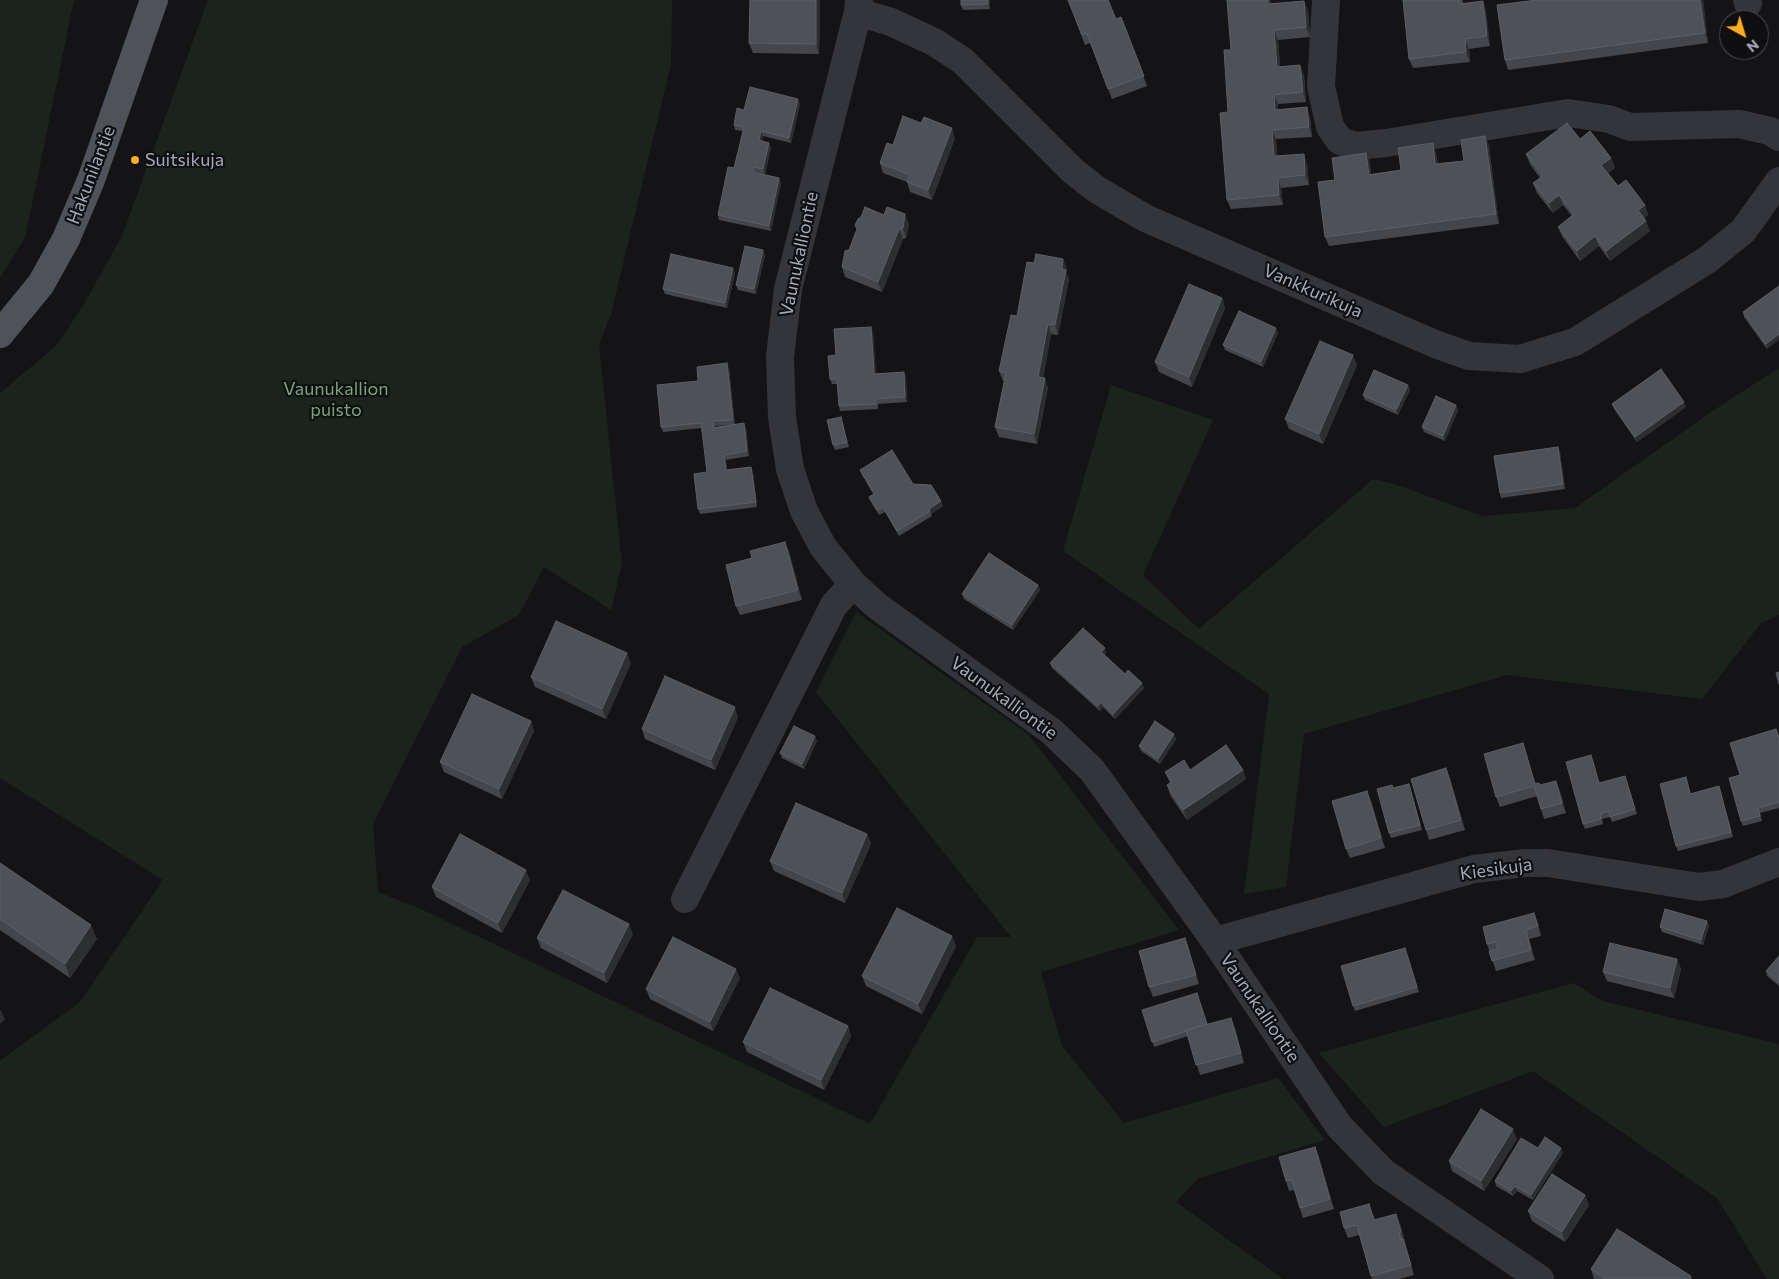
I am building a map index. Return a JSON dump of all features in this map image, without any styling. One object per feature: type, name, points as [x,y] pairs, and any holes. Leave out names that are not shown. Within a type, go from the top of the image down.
[{"type":"main road","name":"Hakunilantie","points":[[0,334],[41,284],[66,239],[90,180],[154,0]]},
{"type":"street","points":[[1326,0],[1321,86],[1330,127],[1340,141],[1356,146],[1386,143],[1568,113],[1609,119],[1630,127],[1739,124],[1770,131],[1779,137]]},
{"type":"street","name":"Vankkurikuja","points":[[859,6],[934,42],[963,61],[1073,171],[1096,189],[1138,214],[1435,344],[1469,356],[1520,359],[1575,342],[1706,260],[1743,230],[1779,181]]},
{"type":"street","name":"Vaunukalliontie","points":[[859,6],[788,289],[780,357],[782,417],[790,469],[804,511],[823,547],[853,584],[877,606],[1051,731],[1092,770],[1215,941],[1339,1126],[1382,1172],[1540,1279]]},
{"type":"street","points":[[685,899],[834,605],[853,584]]},
{"type":"street","name":"Kiesikuja","points":[[1215,941],[1474,869],[1524,863],[1548,863],[1699,887],[1723,884],[1779,862]]},
{"type":"green space","points":[[0,0],[74,0],[25,238],[0,278]]},
{"type":"green space","name":"Vaunukallion puisto","points":[[208,0],[672,0],[671,64],[611,314],[599,345],[622,564],[611,610],[544,567],[519,615],[462,647],[373,824],[378,892],[421,909],[870,1124],[977,937],[1011,937],[816,692],[856,612],[1029,735],[1179,930],[1041,972],[1062,1046],[1124,1123],[1278,1078],[1325,1140],[1199,1178],[1176,1202],[1283,1279],[0,1279],[0,1061],[80,1002],[163,880],[0,778],[0,393],[57,345],[84,304],[122,236]]},
{"type":"green space","points":[[1779,368],[1779,615],[1761,623],[1702,699],[1507,675],[1304,734],[1286,887],[1244,894],[1269,694],[1063,551],[1111,385],[1213,420],[1143,575],[1199,629],[1373,479],[1394,484],[1483,516],[1575,508],[1714,410]]},
{"type":"green space","points":[[1573,983],[1603,1001],[1779,1044],[1779,1279],[1767,1279],[1717,1198],[1533,1071],[1384,1127],[1319,1053]]},
{"type":"building","points":[[750,0],[816,0],[816,44],[749,43]]},
{"type":"building","points":[[961,0],[988,0],[988,4],[961,5]]},
{"type":"building","points":[[1068,0],[1108,0],[1116,19],[1121,17],[1144,76],[1108,89],[1087,33],[1082,35]]},
{"type":"building","points":[[1227,0],[1268,0],[1268,4],[1304,1],[1306,27],[1274,30],[1277,67],[1300,65],[1303,92],[1274,95],[1275,110],[1307,107],[1309,127],[1272,130],[1274,156],[1304,154],[1305,175],[1278,178],[1279,195],[1227,200],[1220,113],[1228,112],[1224,50],[1231,50]]},
{"type":"building","points":[[1403,0],[1460,0],[1460,4],[1483,1],[1487,36],[1465,39],[1466,52],[1409,59]]},
{"type":"building","points":[[1537,0],[1700,0],[1705,33],[1505,60],[1497,5]]},
{"type":"building","points":[[750,87],[798,99],[789,138],[761,131],[759,140],[769,143],[763,169],[754,167],[753,172],[779,178],[769,226],[718,215],[728,167],[734,168],[744,127],[734,125],[737,108],[744,110]]},
{"type":"building","points":[[903,116],[921,123],[924,117],[952,128],[928,190],[907,182],[910,175],[880,163],[887,143],[893,145]]},
{"type":"building","points":[[1567,123],[1580,139],[1590,131],[1611,158],[1601,165],[1618,186],[1626,180],[1645,205],[1638,210],[1646,221],[1606,251],[1595,236],[1577,251],[1558,227],[1574,214],[1559,195],[1549,203],[1533,183],[1543,176],[1526,154]]},
{"type":"building","points":[[1485,136],[1496,214],[1325,237],[1318,182],[1335,180],[1332,158],[1366,153],[1369,175],[1401,170],[1398,148],[1433,143],[1435,164],[1464,161],[1461,140]]},
{"type":"building","points":[[865,207],[884,215],[887,207],[905,214],[903,228],[899,229],[878,282],[842,267],[845,251],[849,250],[857,229],[855,225]]},
{"type":"building","points":[[745,246],[763,250],[754,289],[736,285]]},
{"type":"building","points":[[671,254],[733,268],[725,303],[663,289]]},
{"type":"building","points":[[1036,254],[1063,259],[1062,269],[1066,270],[1055,325],[1048,324],[1038,377],[1045,378],[1034,434],[995,427],[1006,373],[999,371],[1011,315],[1017,316],[1027,262],[1034,263]]},
{"type":"building","points":[[1189,284],[1222,298],[1189,377],[1155,362]]},
{"type":"building","points":[[1779,286],[1779,334],[1766,344],[1743,312]]},
{"type":"building","points":[[1239,311],[1276,328],[1261,362],[1223,345]]},
{"type":"building","points":[[871,327],[874,374],[904,372],[905,397],[876,399],[876,404],[839,406],[837,379],[830,379],[828,356],[836,355],[834,329]]},
{"type":"building","points":[[1320,341],[1353,355],[1319,434],[1285,419]]},
{"type":"building","points":[[727,363],[733,420],[713,421],[713,428],[744,423],[747,451],[724,455],[726,470],[751,467],[756,502],[698,509],[694,474],[707,472],[701,423],[661,427],[657,385],[698,381],[697,367]]},
{"type":"building","points":[[1661,369],[1684,402],[1635,437],[1612,404]]},
{"type":"building","points":[[1374,370],[1408,385],[1396,410],[1363,395]]},
{"type":"building","points":[[1436,396],[1456,405],[1443,436],[1422,427]]},
{"type":"building","points":[[841,417],[847,442],[833,445],[827,420]]},
{"type":"building","points":[[1558,447],[1563,484],[1500,493],[1494,456]]},
{"type":"building","points":[[892,450],[913,484],[931,485],[941,501],[929,509],[930,511],[897,531],[883,507],[877,510],[869,497],[874,494],[860,470]]},
{"type":"building","points":[[785,542],[798,590],[736,606],[726,565],[752,558],[750,551]]},
{"type":"building","points":[[989,553],[1038,585],[1012,625],[962,594]]},
{"type":"building","points":[[556,621],[627,653],[602,709],[531,677]]},
{"type":"building","points":[[1083,628],[1105,648],[1101,652],[1125,674],[1128,670],[1142,683],[1113,714],[1101,702],[1098,706],[1050,663]]},
{"type":"building","points":[[1779,672],[1779,684],[1776,673]]},
{"type":"building","points":[[665,676],[735,707],[711,760],[642,729]]},
{"type":"building","points":[[472,694],[531,721],[499,789],[440,762]]},
{"type":"building","points":[[1155,721],[1174,734],[1158,759],[1139,746]]},
{"type":"building","points":[[794,726],[815,736],[802,764],[780,753]]},
{"type":"building","points":[[1776,729],[1779,738],[1779,802],[1758,808],[1760,816],[1741,821],[1729,778],[1740,775],[1730,743]]},
{"type":"building","points":[[1523,743],[1535,784],[1539,783],[1540,785],[1556,781],[1562,803],[1541,809],[1534,786],[1496,797],[1484,754]]},
{"type":"building","points":[[1226,745],[1243,770],[1183,810],[1167,785],[1172,782],[1165,772],[1184,760],[1190,770]]},
{"type":"building","points":[[1591,755],[1599,783],[1625,776],[1635,809],[1610,817],[1609,811],[1600,814],[1601,819],[1583,824],[1566,762]]},
{"type":"building","points":[[1446,768],[1461,820],[1426,830],[1411,779]]},
{"type":"building","points":[[1686,777],[1690,794],[1719,786],[1731,832],[1676,846],[1660,784]]},
{"type":"building","points":[[1409,784],[1420,825],[1389,833],[1377,789],[1392,785],[1393,788]]},
{"type":"building","points":[[1367,791],[1381,838],[1346,849],[1332,801]]},
{"type":"building","points":[[796,803],[867,834],[842,893],[770,861]]},
{"type":"building","points":[[460,834],[526,870],[498,923],[432,887]]},
{"type":"building","points":[[0,863],[91,925],[65,964],[0,919]]},
{"type":"building","points":[[563,890],[629,924],[604,973],[537,938]]},
{"type":"building","points":[[897,908],[952,936],[918,1004],[862,976]]},
{"type":"building","points":[[1665,909],[1707,921],[1701,940],[1660,927]]},
{"type":"building","points":[[1534,913],[1538,926],[1526,930],[1531,950],[1492,961],[1489,951],[1498,949],[1496,942],[1487,944],[1483,927]]},
{"type":"building","points":[[673,937],[736,969],[710,1022],[646,989]]},
{"type":"building","points":[[1185,938],[1196,975],[1149,987],[1139,951]]},
{"type":"building","points":[[1610,943],[1677,959],[1670,988],[1603,972]]},
{"type":"building","points":[[1405,948],[1417,987],[1353,1006],[1341,966]]},
{"type":"building","points":[[1779,956],[1779,983],[1766,971]]},
{"type":"building","points":[[770,988],[848,1026],[821,1080],[743,1042]]},
{"type":"building","points":[[1197,993],[1207,1024],[1152,1042],[1142,1010]]},
{"type":"building","points":[[1231,1018],[1241,1053],[1196,1065],[1186,1030]]},
{"type":"building","points":[[1481,1109],[1513,1129],[1481,1181],[1449,1161]]},
{"type":"building","points":[[1545,1137],[1561,1148],[1531,1195],[1515,1186],[1511,1191],[1495,1181],[1521,1138],[1538,1148]]},
{"type":"building","points":[[1315,1147],[1330,1199],[1300,1208],[1292,1180],[1286,1181],[1279,1157]]},
{"type":"building","points":[[1552,1174],[1585,1195],[1562,1232],[1528,1211]]},
{"type":"building","points":[[1369,1204],[1374,1220],[1396,1214],[1401,1232],[1399,1233],[1401,1240],[1403,1239],[1411,1265],[1371,1276],[1357,1225],[1344,1228],[1340,1212]]},
{"type":"building","points":[[1617,1229],[1691,1276],[1689,1279],[1605,1279],[1591,1269]]},
{"type":"place","name":"Suitsikuja","points":[[135,160]]}]
